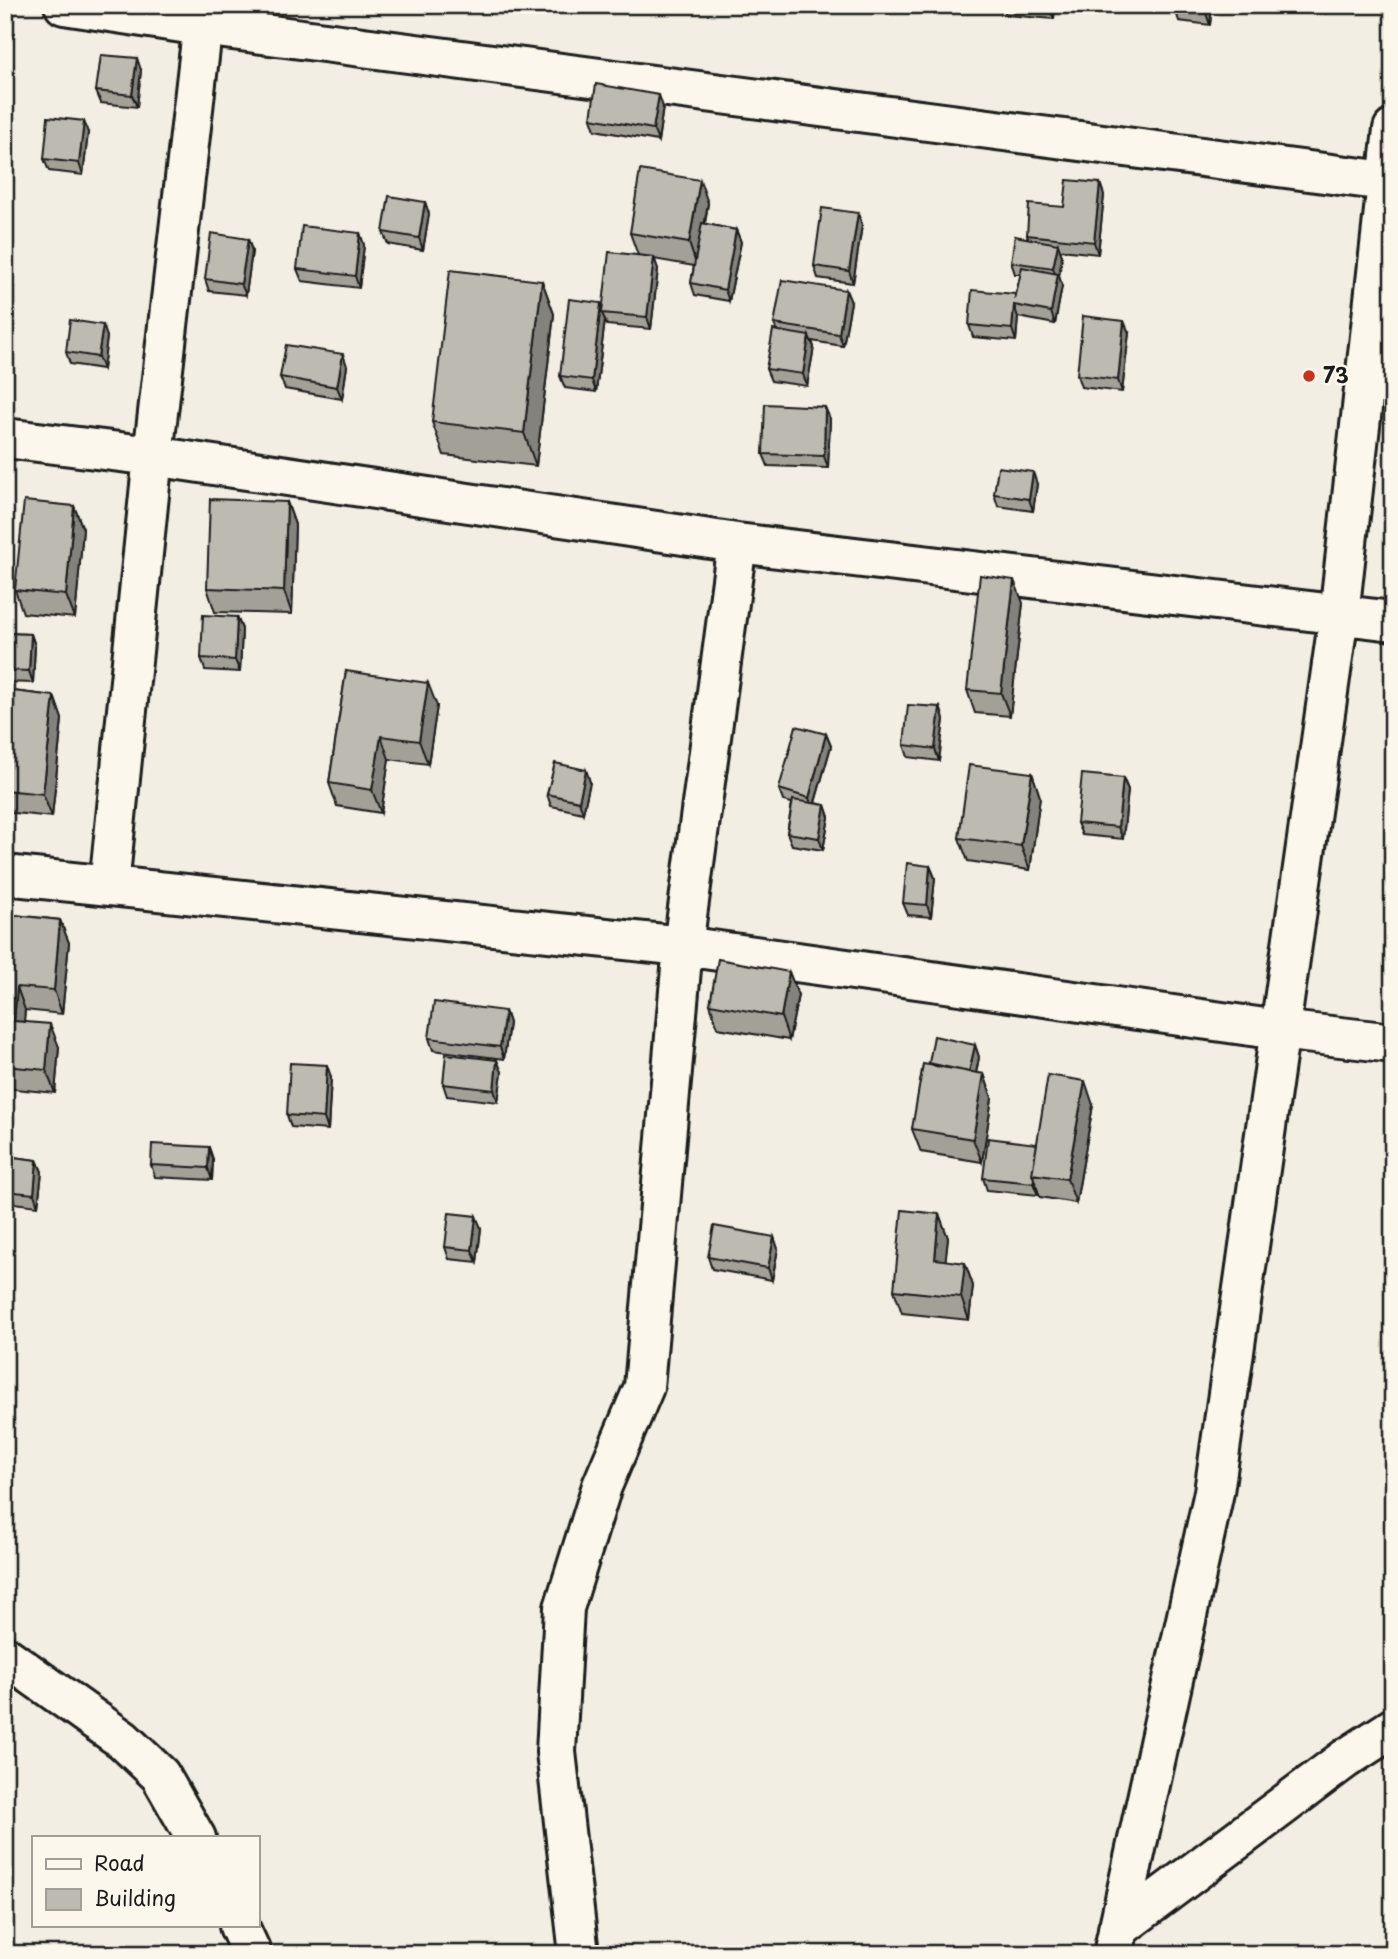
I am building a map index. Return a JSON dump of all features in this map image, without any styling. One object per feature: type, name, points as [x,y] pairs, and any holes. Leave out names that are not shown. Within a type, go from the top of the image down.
[{"type":"street","points":[[64,5],[203,16],[1390,182]]},
{"type":"street","points":[[109,886],[153,456],[203,16]]},
{"type":"street","points":[[1116,1941],[1214,1492],[1339,615],[1390,182],[1393,129]]},
{"type":"street","points":[[5,438],[153,456],[737,543],[1393,621]]},
{"type":"street","points":[[579,1954],[556,1752],[565,1608],[603,1486],[644,1387],[683,946],[737,543]]},
{"type":"street","points":[[5,875],[683,946],[1279,1030],[1393,1043]]},
{"type":"street","points":[[5,1656],[123,1740],[160,1775],[195,1836]]},
{"type":"street","points":[[1116,1941],[1345,1759],[1393,1728]]},
{"type":"street","points":[[239,1927],[252,1954]]},
{"type":"building","points":[[1175,5],[1207,5],[1206,13],[1175,9]]},
{"type":"building","points":[[101,55],[137,58],[132,95],[96,91]]},
{"type":"building","points":[[596,84],[659,95],[653,129],[591,118]]},
{"type":"building","points":[[48,117],[84,121],[79,163],[44,159]]},
{"type":"building","points":[[640,170],[700,180],[689,243],[630,233]]},
{"type":"building","points":[[1067,180],[1100,183],[1094,242],[1027,235],[1029,204],[1064,207]]},
{"type":"building","points":[[389,196],[425,202],[419,238],[383,232]]},
{"type":"building","points":[[822,208],[858,213],[849,271],[814,266]]},
{"type":"building","points":[[702,223],[736,230],[725,290],[691,283]]},
{"type":"building","points":[[302,226],[360,233],[355,276],[297,269]]},
{"type":"building","points":[[211,233],[248,239],[241,284],[205,279]]},
{"type":"building","points":[[1015,236],[1058,244],[1053,268],[1011,262]]},
{"type":"building","points":[[609,252],[654,257],[647,317],[602,313]]},
{"type":"building","points":[[1022,267],[1058,274],[1051,312],[1014,305],[1012,329],[969,325],[972,290],[1015,294],[1015,299]]},
{"type":"building","points":[[450,270],[542,281],[524,433],[432,422]]},
{"type":"building","points":[[782,280],[846,290],[839,334],[774,324]]},
{"type":"building","points":[[569,299],[601,303],[592,380],[560,376]]},
{"type":"building","points":[[1083,316],[1124,321],[1118,380],[1077,375]]},
{"type":"building","points":[[70,320],[103,325],[98,357],[66,352]]},
{"type":"building","points":[[773,330],[809,336],[803,374],[766,369]]},
{"type":"building","points":[[286,345],[343,354],[337,387],[280,377]]},
{"type":"building","points":[[765,404],[825,407],[824,456],[763,454]]},
{"type":"building","points":[[998,467],[1033,472],[1029,499],[994,494]]},
{"type":"building","points":[[210,499],[287,502],[284,591],[207,588]]},
{"type":"building","points":[[24,501],[74,506],[66,595],[15,590]]},
{"type":"building","points":[[980,575],[1014,580],[1001,693],[967,690]]},
{"type":"building","points":[[203,615],[237,617],[235,660],[201,658]]},
{"type":"building","points":[[5,633],[31,634],[29,671],[5,670]]},
{"type":"building","points":[[346,671],[428,683],[419,741],[381,736],[372,790],[329,783]]},
{"type":"building","points":[[5,690],[54,696],[43,794],[5,790]]},
{"type":"building","points":[[908,705],[940,707],[935,749],[904,745]]},
{"type":"building","points":[[796,726],[826,734],[809,798],[779,789]]},
{"type":"building","points":[[555,763],[586,770],[579,801],[547,794]]},
{"type":"building","points":[[969,765],[1032,773],[1021,846],[959,838]]},
{"type":"building","points":[[1082,774],[1123,778],[1118,827],[1077,823]]},
{"type":"building","points":[[793,800],[825,805],[819,838],[787,833]]},
{"type":"building","points":[[907,863],[930,866],[927,905],[903,903]]},
{"type":"building","points":[[5,914],[60,920],[54,990],[17,987],[14,1021],[50,1024],[46,1070],[5,1066]]},
{"type":"building","points":[[718,959],[789,972],[781,1017],[710,1004]]},
{"type":"building","points":[[434,1002],[505,1011],[500,1047],[429,1038]]},
{"type":"building","points":[[934,1036],[975,1045],[969,1072],[929,1063]]},
{"type":"building","points":[[446,1054],[497,1060],[494,1090],[443,1084]]},
{"type":"building","points":[[290,1063],[327,1065],[324,1118],[287,1115]]},
{"type":"building","points":[[923,1064],[984,1074],[973,1139],[912,1129]]},
{"type":"building","points":[[1048,1075],[1085,1081],[1067,1179],[1032,1174]]},
{"type":"building","points":[[988,1138],[1037,1144],[1033,1183],[983,1178]]},
{"type":"building","points":[[152,1144],[209,1147],[208,1168],[151,1165]]},
{"type":"building","points":[[5,1156],[37,1160],[34,1194],[5,1191]]},
{"type":"building","points":[[902,1210],[939,1214],[935,1259],[965,1263],[961,1297],[894,1290]]},
{"type":"building","points":[[449,1213],[476,1216],[472,1250],[445,1247]]},
{"type":"building","points":[[714,1226],[774,1237],[768,1268],[708,1257]]},
{"type":"place","name":"73","points":[[1309,376]]}]
